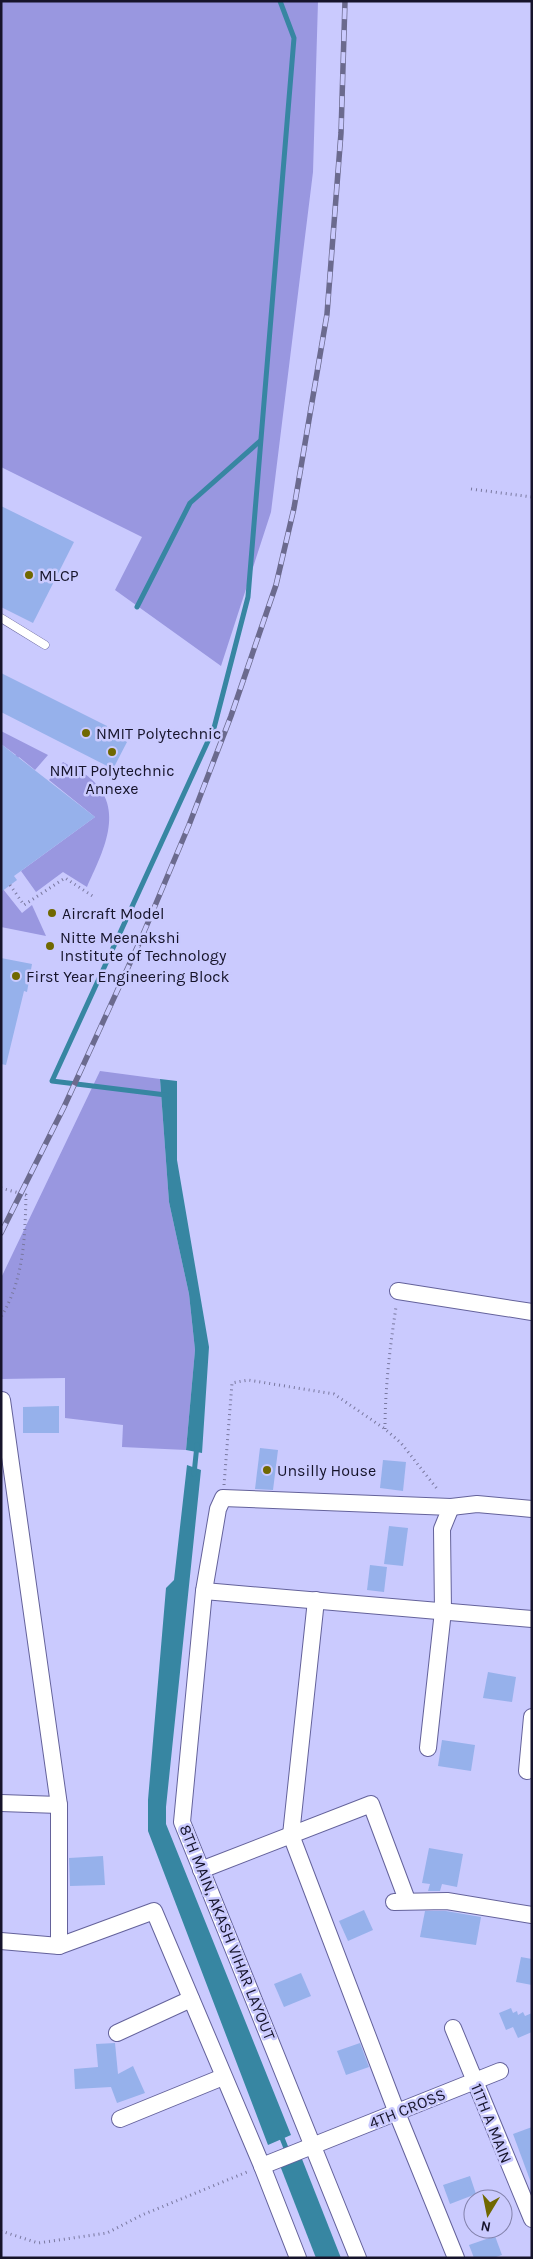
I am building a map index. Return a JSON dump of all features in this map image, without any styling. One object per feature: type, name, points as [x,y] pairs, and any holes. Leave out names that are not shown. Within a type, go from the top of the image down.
[{"type":"street","points":[[398,1291],[532,1312]]},
{"type":"street","points":[[2,1400],[59,1805],[60,1946]]},
{"type":"street","points":[[223,1498],[451,1506],[477,1504],[532,1509]]},
{"type":"street","name":"8TH MAIN, AKASH VIHAR LAYOUT","points":[[223,1498],[218,1510],[204,1591],[182,1822],[358,2258]]},
{"type":"street","points":[[428,1748],[443,1611],[442,1529],[451,1506]]},
{"type":"street","points":[[204,1591],[532,1619]]},
{"type":"street","points":[[316,1600],[291,1836],[397,2113],[456,2258]]},
{"type":"street","points":[[526,1771],[532,1717]]},
{"type":"street","points":[[1,1803],[59,1805]]},
{"type":"street","points":[[201,1870],[371,1804],[401,1901],[447,1901],[532,1915]]},
{"type":"street","points":[[1,1941],[60,1946],[154,1911],[262,2166],[298,2258]]},
{"type":"street","points":[[117,2033],[191,1999]]},
{"type":"street","name":"11TH A MAIN","points":[[453,2028],[532,2219]]},
{"type":"street","name":"4TH CROSS","points":[[262,2166],[500,2071]]},
{"type":"street","points":[[120,2118],[223,2077]]},
{"type":"lane","points":[[1,618],[45,645]]},
{"type":"path","points":[[471,489],[532,498]]},
{"type":"path","points":[[10,885],[24,905],[65,878],[94,897]]},
{"type":"path","points":[[1,1188],[26,1195],[25,1242],[20,1270],[9,1304],[1,1317]]},
{"type":"path","points":[[385,1429],[385,1397],[398,1291]]},
{"type":"path","points":[[223,1498],[232,1383],[248,1380],[334,1394],[385,1429],[400,1443],[451,1506]]},
{"type":"path","points":[[1,2231],[38,2243],[107,2233],[142,2215],[262,2166]]},
{"type":"shaded area","points":[[1,1],[318,1],[313,172],[271,512],[221,666],[115,590],[142,537],[1,467]]},
{"type":"shaded area","points":[[1,731],[48,755],[35,770],[19,757],[11,767],[8,765],[16,755],[1,744]]},
{"type":"shaded area","points":[[63,762],[90,778],[101,790],[107,803],[108,831],[99,860],[87,887],[63,872],[36,892],[21,871],[95,817],[49,780]]},
{"type":"shaded area","points":[[3,889],[22,913],[32,905],[46,936],[1,927],[1,891]]},
{"type":"shaded area","points":[[100,1071],[160,1079],[169,1202],[189,1294],[195,1350],[186,1450],[122,1447],[123,1425],[65,1418],[65,1378],[1,1379],[1,1278]]},
{"type":"water","points":[[160,1079],[177,1081],[177,1160],[209,1347],[202,1453],[186,1450],[195,1350],[189,1294],[169,1202]]},
{"type":"water","points":[[187,1465],[201,1470],[166,1807],[166,1824],[291,2135],[268,2145],[148,1831],[148,1800],[166,1588],[174,1580]]},
{"type":"water","points":[[300,2154],[341,2258],[316,2258],[279,2163]]},
{"type":"building","name":"MLCP","points":[[1,506],[74,542],[33,623],[1,607]]},
{"type":"building","points":[[1,673],[107,726],[105,731],[127,742],[113,769],[1,712]]},
{"type":"building","points":[[1,744],[95,817],[14,876],[17,880],[1,892]]},
{"type":"building","points":[[1,958],[32,964],[27,992],[24,991],[6,1065],[1,1064]]},
{"type":"building","points":[[59,1406],[59,1433],[23,1433],[23,1407]]},
{"type":"building","name":"Unsilly House","points":[[260,1448],[278,1450],[273,1490],[255,1489]]},
{"type":"building","points":[[383,1460],[406,1462],[403,1491],[380,1488]]},
{"type":"building","points":[[389,1526],[408,1528],[403,1566],[384,1564]]},
{"type":"building","points":[[370,1565],[387,1567],[384,1592],[367,1590]]},
{"type":"building","points":[[488,1672],[516,1677],[512,1702],[483,1698]]},
{"type":"building","points":[[442,1740],[475,1745],[471,1771],[438,1766]]},
{"type":"building","points":[[429,1848],[463,1854],[457,1887],[442,1884],[440,1891],[428,1891],[430,1884],[422,1883]]},
{"type":"building","points":[[103,1856],[105,1885],[70,1886],[69,1858]]},
{"type":"building","points":[[364,1910],[373,1930],[348,1941],[339,1921]]},
{"type":"building","points":[[425,1911],[446,1911],[481,1917],[476,1945],[420,1937]]},
{"type":"building","points":[[521,1957],[532,1959],[532,1985],[516,1982]]},
{"type":"building","points":[[301,1973],[311,1996],[284,2007],[274,1984]]},
{"type":"building","points":[[511,2008],[513,2013],[517,2011],[518,2015],[523,2012],[525,2016],[532,2013],[532,2032],[518,2038],[513,2027],[506,2030],[499,2013]]},
{"type":"building","points":[[115,2043],[118,2074],[133,2066],[145,2093],[117,2103],[111,2087],[75,2089],[74,2069],[98,2067],[96,2044]]},
{"type":"building","points":[[360,2043],[369,2067],[346,2075],[337,2051]]},
{"type":"building","points":[[532,2127],[532,2180],[530,2180],[513,2134]]},
{"type":"building","points":[[470,2176],[474,2189],[463,2189],[463,2199],[450,2204],[443,2185]]},
{"type":"building","points":[[486,2239],[496,2239],[502,2255],[493,2258],[474,2258],[469,2245]]},
{"type":"waterway","points":[[166,1095],[52,1081],[214,728],[248,597],[294,38],[280,1]]},
{"type":"waterway","points":[[137,607],[190,503],[260,441]]},
{"type":"waterway","points":[[194,1474],[197,1445]]},
{"type":"waterway","points":[[280,2133],[288,2153]]},
{"type":"railway","points":[[1,1233],[64,1107],[141,939],[189,825],[231,716],[276,585],[294,508],[327,314],[341,133],[345,1]]},
{"type":"place","name":"MLCP","points":[[29,575]]},
{"type":"place","name":"NMIT Polytechnic","points":[[86,733]]},
{"type":"place","name":"NMIT Polytechnic Annexe","points":[[112,752]]},
{"type":"place","name":"Aircraft Model","points":[[52,913]]},
{"type":"place","name":"Nitte Meenakshi Institute of Technology","points":[[50,946]]},
{"type":"place","name":"First Year Engineering Block","points":[[16,976]]},
{"type":"place","name":"Unsilly House","points":[[267,1470]]}]
